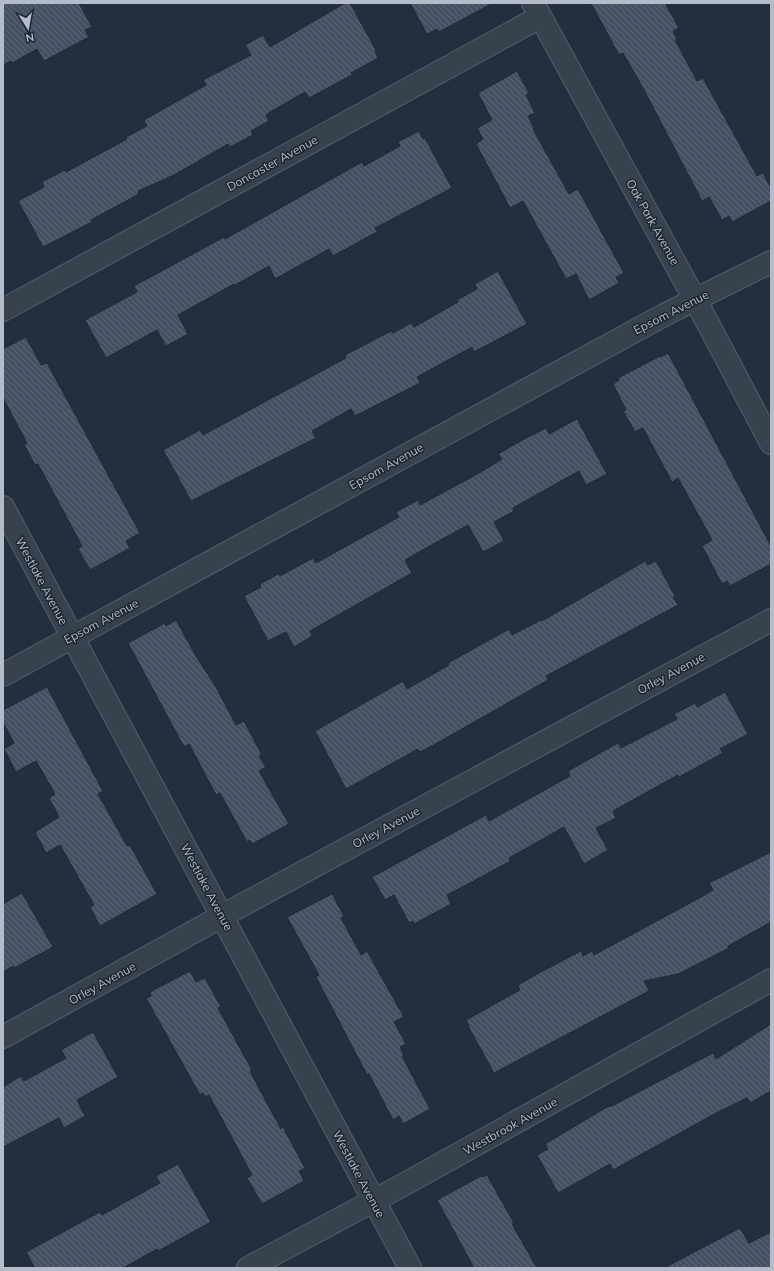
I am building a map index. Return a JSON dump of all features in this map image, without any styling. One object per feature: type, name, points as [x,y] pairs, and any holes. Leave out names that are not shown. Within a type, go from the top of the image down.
[{"type":"street","name":"Oak Park Avenue","points":[[536,10],[771,443]]},
{"type":"street","name":"Doncaster Avenue","points":[[3,310],[536,10]]},
{"type":"street","name":"Epsom Avenue","points":[[3,674],[694,299],[771,262]]},
{"type":"street","name":"Westlake Avenue","points":[[3,508],[223,916],[410,1268]]},
{"type":"street","name":"Orley Avenue","points":[[3,1037],[223,916],[771,620]]},
{"type":"street","name":"Westbrook Avenue","points":[[248,1268],[374,1201],[771,980]]},
{"type":"building","points":[[3,3],[79,3],[92,27],[85,30],[89,37],[44,61],[37,49],[12,63],[11,61],[3,65]]},
{"type":"building","points":[[345,3],[350,3],[376,50],[375,51],[378,58],[351,73],[352,75],[309,98],[305,92],[266,115],[269,121],[251,131],[253,135],[230,147],[228,144],[174,175],[138,191],[139,194],[91,220],[92,222],[43,247],[18,201],[44,187],[42,182],[65,170],[66,172],[127,139],[126,137],[147,126],[144,120],[206,85],[203,80],[251,55],[245,45],[263,35],[270,47]]},
{"type":"building","points":[[410,3],[493,3],[439,32],[437,29],[427,34]]},
{"type":"building","points":[[591,3],[665,3],[679,28],[673,31],[677,39],[675,40],[697,81],[703,78],[757,176],[763,173],[771,188],[771,201],[732,222],[729,216],[722,220],[709,197],[702,201],[643,88],[623,53],[619,55]]},
{"type":"building","points":[[517,71],[529,93],[526,95],[535,113],[528,116],[534,128],[533,129],[569,194],[578,189],[624,273],[616,277],[619,283],[589,300],[576,274],[566,279],[523,201],[510,208],[476,144],[483,139],[477,128],[492,120],[478,93]]},
{"type":"building","points":[[419,131],[423,139],[425,138],[452,188],[375,228],[377,232],[333,256],[329,249],[275,279],[269,266],[235,285],[234,284],[178,315],[188,334],[166,346],[157,330],[106,358],[85,320],[137,292],[134,286],[224,237],[225,239],[362,162],[364,166],[400,146],[398,142]]},
{"type":"building","points":[[498,271],[527,324],[474,352],[472,347],[417,377],[420,383],[355,416],[351,409],[312,431],[316,438],[191,501],[163,450],[200,430],[203,435],[346,358],[345,355],[391,331],[393,333],[411,323],[414,327],[458,302],[457,300],[477,289],[475,284]]},
{"type":"building","points":[[26,337],[41,365],[47,363],[140,533],[126,541],[130,548],[90,570],[78,549],[82,546],[38,464],[35,465],[24,444],[27,443],[3,398],[3,349]]},
{"type":"building","points":[[668,353],[771,546],[771,564],[730,586],[727,581],[722,584],[702,546],[712,540],[678,478],[672,482],[643,428],[635,432],[623,411],[626,410],[613,384],[619,380],[618,378]]},
{"type":"building","points":[[577,419],[607,474],[586,485],[579,471],[513,508],[514,511],[494,522],[504,541],[483,552],[468,525],[426,548],[405,560],[412,573],[310,631],[312,636],[294,647],[286,632],[268,641],[244,596],[261,587],[260,584],[278,574],[280,576],[313,558],[316,563],[399,517],[396,512],[418,500],[420,505],[481,472],[502,459],[498,454],[524,439],[546,428],[549,434]]},
{"type":"building","points":[[645,561],[648,565],[656,561],[675,596],[673,597],[678,605],[546,676],[548,680],[439,742],[420,752],[418,749],[346,789],[315,731],[403,681],[407,689],[449,665],[448,663],[509,629],[512,635],[541,620],[542,621]]},
{"type":"building","points":[[176,620],[196,656],[216,687],[236,725],[244,721],[262,755],[259,756],[266,767],[259,771],[289,824],[252,844],[250,840],[247,842],[220,793],[216,795],[189,744],[184,747],[128,643],[165,623],[166,626]]},
{"type":"building","points":[[47,687],[103,791],[98,794],[127,846],[130,845],[157,894],[100,926],[90,907],[94,905],[60,845],[46,853],[35,832],[59,817],[49,798],[55,794],[36,761],[16,772],[4,749],[14,743],[3,722],[3,710]]},
{"type":"building","points":[[725,692],[748,734],[720,749],[723,753],[679,777],[678,775],[613,811],[616,818],[596,828],[608,850],[584,864],[564,827],[509,858],[511,861],[447,895],[451,904],[414,924],[413,921],[409,923],[394,895],[385,900],[372,877],[486,815],[489,821],[570,776],[568,771],[618,743],[621,748],[677,719],[674,714],[695,703],[697,707]]},
{"type":"building","points":[[771,852],[771,922],[728,946],[729,948],[678,974],[644,981],[649,991],[494,1073],[466,1020],[520,990],[518,985],[539,973],[581,951],[583,956],[592,951],[594,955],[713,890],[709,883]]},
{"type":"building","points":[[22,893],[53,947],[14,968],[13,966],[3,972],[3,904]]},
{"type":"building","points":[[332,894],[344,916],[341,918],[361,955],[367,951],[404,1017],[394,1022],[406,1044],[400,1047],[404,1055],[402,1056],[430,1109],[403,1124],[399,1116],[393,1120],[369,1074],[367,1075],[316,977],[319,975],[287,917]]},
{"type":"building","points":[[190,971],[196,982],[205,978],[221,1007],[218,1008],[252,1070],[250,1071],[261,1092],[281,1129],[283,1127],[305,1168],[299,1171],[304,1181],[262,1204],[247,1178],[252,1175],[209,1095],[205,1097],[203,1093],[200,1095],[146,998],[151,996],[150,992]]},
{"type":"building","points":[[771,1024],[771,1091],[750,1103],[747,1098],[718,1112],[613,1170],[610,1164],[558,1193],[537,1155],[548,1149],[545,1144],[607,1107],[612,1106],[713,1053],[716,1059]]},
{"type":"building","points":[[93,1032],[118,1077],[77,1100],[85,1116],[64,1128],[59,1118],[3,1147],[3,1087],[21,1076],[24,1081],[66,1058],[61,1050]]},
{"type":"building","points":[[178,1164],[211,1222],[123,1268],[35,1268],[26,1252],[100,1212],[102,1215],[160,1183],[156,1176]]},
{"type":"building","points":[[487,1175],[537,1268],[474,1268],[437,1200],[481,1176]]},
{"type":"building","points":[[740,1228],[749,1243],[771,1232],[771,1268],[664,1268]]}]
